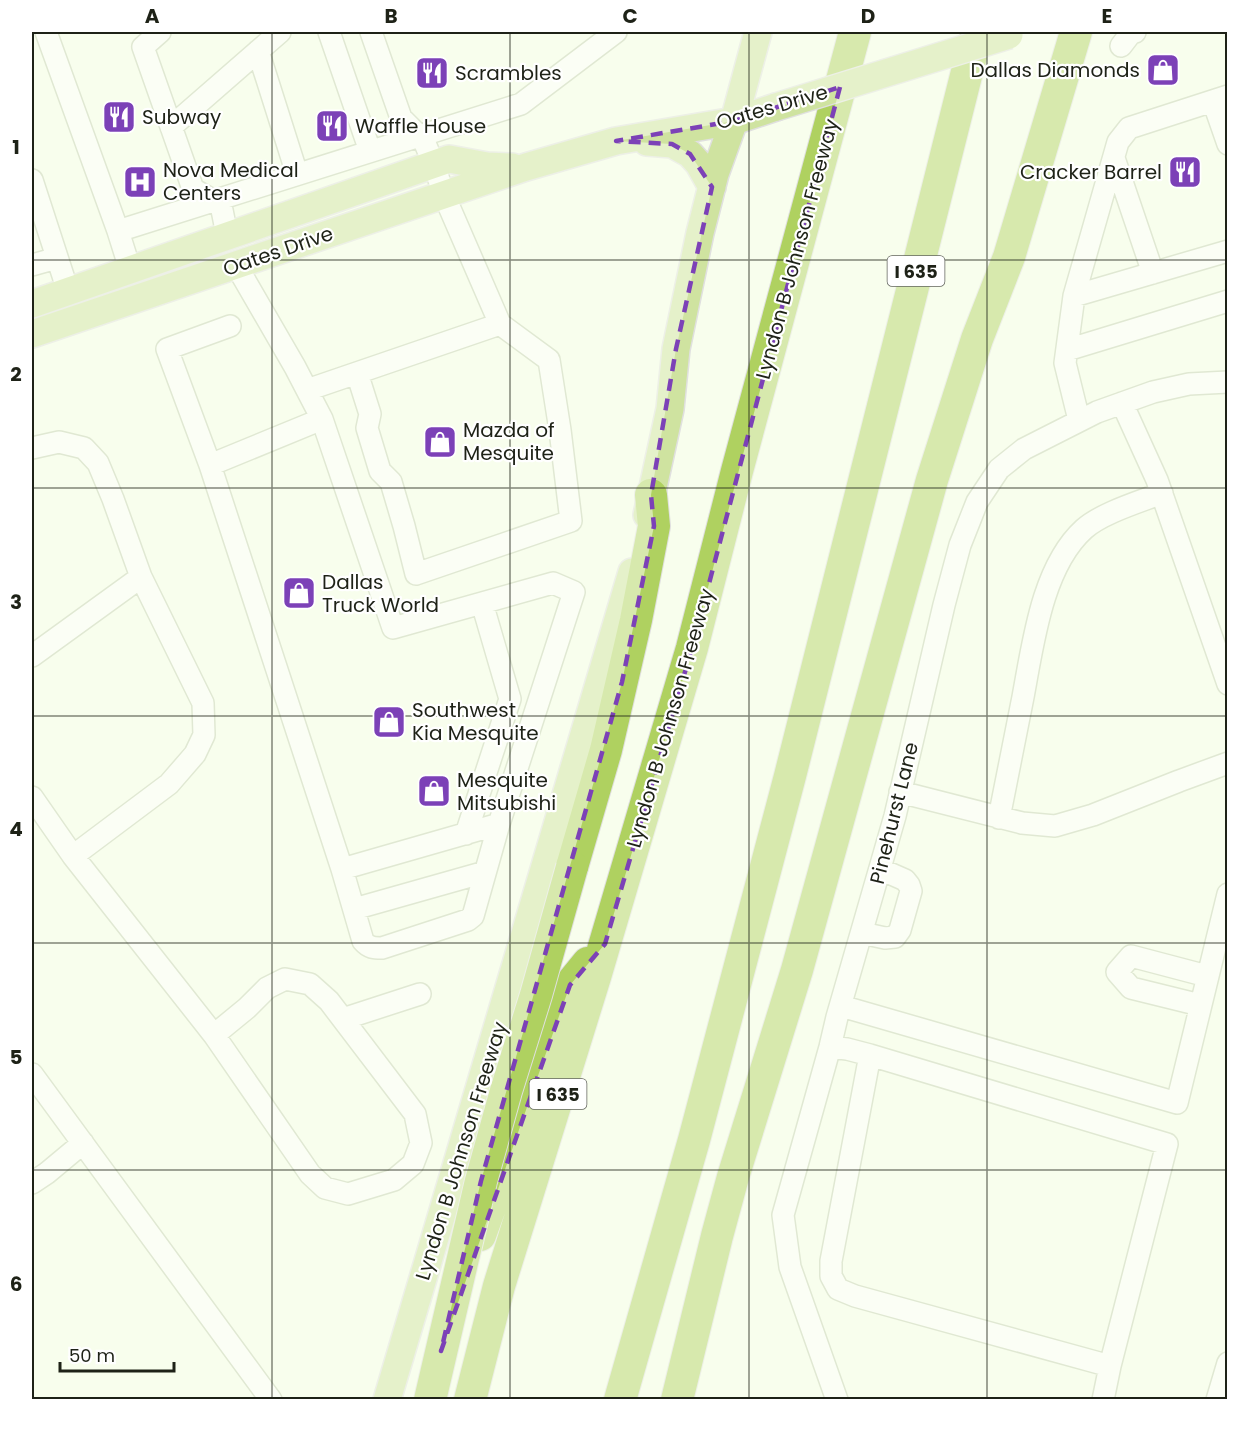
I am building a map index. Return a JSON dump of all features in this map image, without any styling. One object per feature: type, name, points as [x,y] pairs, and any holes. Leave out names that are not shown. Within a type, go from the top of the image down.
[{"type":"highway","name":"Lyndon B Johnson Freeway","points":[[470,1400],[499,1286],[692,648],[855,32]]},
{"type":"highway","name":"I 635","points":[[621,1400],[694,1140],[793,765],[976,32]]},
{"type":"highway","points":[[677,1400],[733,1177],[797,970],[932,480],[977,339],[1008,257],[1076,32]]},
{"type":"highway","points":[[430,1400],[481,1181],[606,750],[654,526],[651,495]]},
{"type":"highway","points":[[422,1400],[438,1361],[484,1223],[570,985],[604,944]]},
{"type":"main road","name":"Lyndon B Johnson Freeway","points":[[387,1400],[619,621],[651,495],[669,409],[676,349],[687,290],[712,187],[734,121],[758,32]]},
{"type":"main road","name":"Oates Drive","points":[[32,334],[526,167],[616,141],[734,121],[1012,33]]},
{"type":"main road","points":[[616,141],[672,144],[690,154],[699,164],[712,187]]},
{"type":"main road","name":"Oates Drive","points":[[32,304],[449,159],[487,166],[526,167]]},
{"type":"main road","points":[[227,235],[236,265]]},
{"type":"street","points":[[46,32],[130,269]]},
{"type":"street","points":[[160,32],[143,46],[193,189],[221,205],[227,235]]},
{"type":"street","points":[[171,127],[280,32]]},
{"type":"street","points":[[329,32],[370,151]]},
{"type":"street","points":[[357,373],[370,414],[367,428],[380,471],[391,482],[416,574],[571,521],[549,360],[500,324],[444,195],[424,141],[401,118],[372,32]]},
{"type":"street","points":[[118,231],[521,104],[616,32]]},
{"type":"street","points":[[258,51],[297,174]]},
{"type":"street","points":[[1079,420],[1065,363],[1066,350],[1074,296],[1118,142],[1129,128],[1220,98],[1227,144]]},
{"type":"street","points":[[1114,158],[1153,273]]},
{"type":"street","points":[[32,180],[68,291]]},
{"type":"street","points":[[1074,296],[1227,251]]},
{"type":"street","points":[[32,265],[57,258]]},
{"type":"street","points":[[230,326],[167,349],[210,465],[342,869],[363,941],[367,946],[382,948],[468,920],[473,916],[499,824],[574,592],[554,583],[393,628],[322,419],[236,265]]},
{"type":"street","points":[[1066,350],[1227,301]]},
{"type":"street","points":[[307,390],[500,324]]},
{"type":"street","name":"Pinehurst Lane","points":[[837,1400],[790,1267],[783,1215],[880,869],[960,545],[977,502],[999,470],[1024,449],[1097,411],[1153,392],[1189,384],[1227,382]]},
{"type":"street","points":[[1122,403],[1160,487],[1227,684]]},
{"type":"street","points":[[210,465],[322,419]]},
{"type":"street","points":[[32,448],[59,442],[84,448],[98,463],[141,577],[203,703],[204,735],[195,754],[169,784],[73,856]]},
{"type":"street","points":[[999,818],[1033,644],[1044,595],[1052,577],[1068,546],[1085,528],[1103,516],[1160,487]]},
{"type":"street","points":[[32,656],[141,577]]},
{"type":"street","points":[[466,834],[510,699],[482,603]]},
{"type":"street","points":[[900,792],[999,818],[1054,826],[1093,815],[1227,763]]},
{"type":"street","points":[[32,797],[73,856],[214,1035],[310,1174],[325,1188],[348,1194],[394,1180],[413,1164],[421,1143],[415,1114],[329,1001],[310,984],[285,979],[267,988],[248,1008],[214,1035]]},
{"type":"street","points":[[342,869],[499,824]]},
{"type":"street","points":[[862,933],[885,938],[895,937],[900,930],[911,891],[905,880],[880,869]]},
{"type":"street","points":[[354,909],[485,872]]},
{"type":"street","points":[[841,1006],[1177,1103],[1227,894]]},
{"type":"street","points":[[1200,1005],[1131,988],[1117,972],[1131,956],[1207,976]]},
{"type":"street","points":[[343,1019],[420,994]]},
{"type":"street","points":[[830,1047],[870,1055],[1167,1144],[1103,1400]]},
{"type":"street","points":[[870,1055],[831,1262],[831,1276],[838,1289],[866,1299],[1110,1366]]},
{"type":"street","points":[[32,1074],[271,1400]]},
{"type":"street","points":[[32,1183],[84,1143]]},
{"type":"street","points":[[1217,1400],[1227,1363]]},
{"type":"highlighted area","points":[[840,87],[692,648],[605,944],[570,985],[441,1351],[481,1181],[622,682],[654,526],[651,495],[676,349],[712,187],[690,154],[672,144],[616,141],[734,121]]},
{"type":"place","name":"Dallas Diamonds","points":[[1163,70]]},
{"type":"place","name":"Scrambles","points":[[432,73]]},
{"type":"place","name":"Subway","points":[[119,117]]},
{"type":"place","name":"Waffle House","points":[[332,126]]},
{"type":"place","name":"Cracker Barrel","points":[[1185,172]]},
{"type":"place","name":"Nova Medical Centers","points":[[140,182]]},
{"type":"place","name":"Mazda of Mesquite","points":[[440,442]]},
{"type":"place","name":"Dallas Truck World","points":[[299,593]]},
{"type":"place","name":"Southwest Kia Mesquite","points":[[389,722]]},
{"type":"place","name":"Mesquite Mitsubishi","points":[[434,791]]}]
